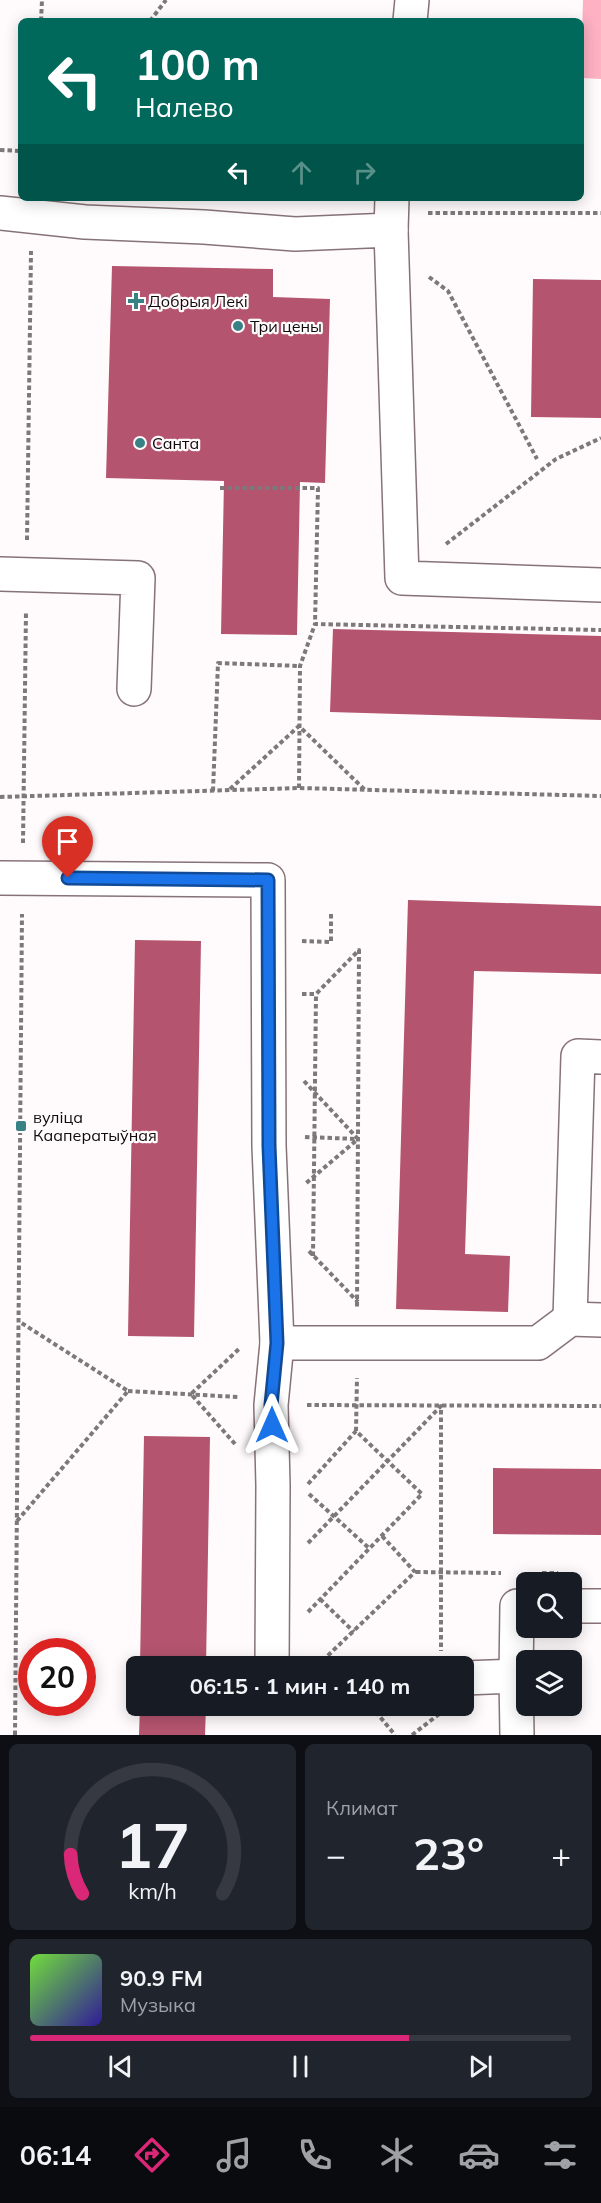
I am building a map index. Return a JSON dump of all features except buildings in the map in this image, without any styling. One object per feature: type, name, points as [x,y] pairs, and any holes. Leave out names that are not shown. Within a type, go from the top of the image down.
[{"type":"lane","points":[[410,18],[412,0]]},
{"type":"lane","points":[[16,215],[295,234],[392,223],[402,578],[601,585]]},
{"type":"lane","points":[[13,574],[138,578],[134,689]]},
{"type":"lane","points":[[12,878],[268,880],[269,1136],[272,1213],[261,1343],[271,1405],[272,1656]]},
{"type":"lane","points":[[261,1343],[538,1344],[586,1319],[578,1056],[601,1057]]},
{"type":"lane","points":[[582,1606],[601,1606]]},
{"type":"lane","points":[[474,1678],[516,1676]]},
{"type":"lane","points":[[517,1716],[517,1735]]},
{"type":"path","points":[[41,18],[42,0]]},
{"type":"path","points":[[152,18],[166,0]]},
{"type":"path","points":[[0,150],[18,151]]},
{"type":"path","points":[[392,223],[601,213]]},
{"type":"path","points":[[15,1735],[20,1321],[12,878],[23,797],[13,574],[16,215]]},
{"type":"path","points":[[392,223],[448,291],[537,459]]},
{"type":"path","points":[[402,578],[556,459],[601,438]]},
{"type":"path","points":[[299,788],[300,666],[315,624]]},
{"type":"path","points":[[213,790],[218,663],[300,666]]},
{"type":"path","points":[[230,790],[299,726]]},
{"type":"path","points":[[299,726],[366,790]]},
{"type":"path","points":[[0,797],[299,788],[601,796]]},
{"type":"path","points":[[268,941],[331,942],[332,913]]},
{"type":"path","points":[[313,1256],[316,994],[359,950],[356,1431],[304,1489],[369,1548]]},
{"type":"path","points":[[269,993],[316,994]]},
{"type":"path","points":[[269,1044],[358,1138]]},
{"type":"path","points":[[269,1136],[358,1138]]},
{"type":"path","points":[[358,1138],[272,1213],[398,1343]]},
{"type":"path","points":[[20,1321],[128,1391],[255,1398],[271,1405],[601,1406]]},
{"type":"path","points":[[191,1394],[261,1343]]},
{"type":"path","points":[[16,1522],[128,1391]]},
{"type":"path","points":[[191,1394],[273,1486]]},
{"type":"path","points":[[272,1580],[441,1406]]},
{"type":"path","points":[[441,1406],[441,1655]]},
{"type":"path","points":[[274,1656],[320,1599],[422,1494],[356,1431]]},
{"type":"path","points":[[328,1656],[416,1572],[382,1536]]},
{"type":"path","points":[[320,1599],[354,1632]]},
{"type":"path","points":[[379,1716],[395,1735]]},
{"type":"path","points":[[412,1735],[438,1716]]},
{"type":"shaded area","points":[[583,0],[601,0],[601,79],[584,78]]},
{"type":"place","name":"Добрыя Лекі","points":[[136,301]]},
{"type":"place","name":"Три цены","points":[[238,326]]},
{"type":"place","name":"Санта","points":[[140,443]]},
{"type":"place","name":"вуліца Кааператыўная","points":[[21,1126]]},
{"type":"route","points":[[68,878],[268,880],[269,1146],[277,1343],[271,1405],[272,1425]]}]
